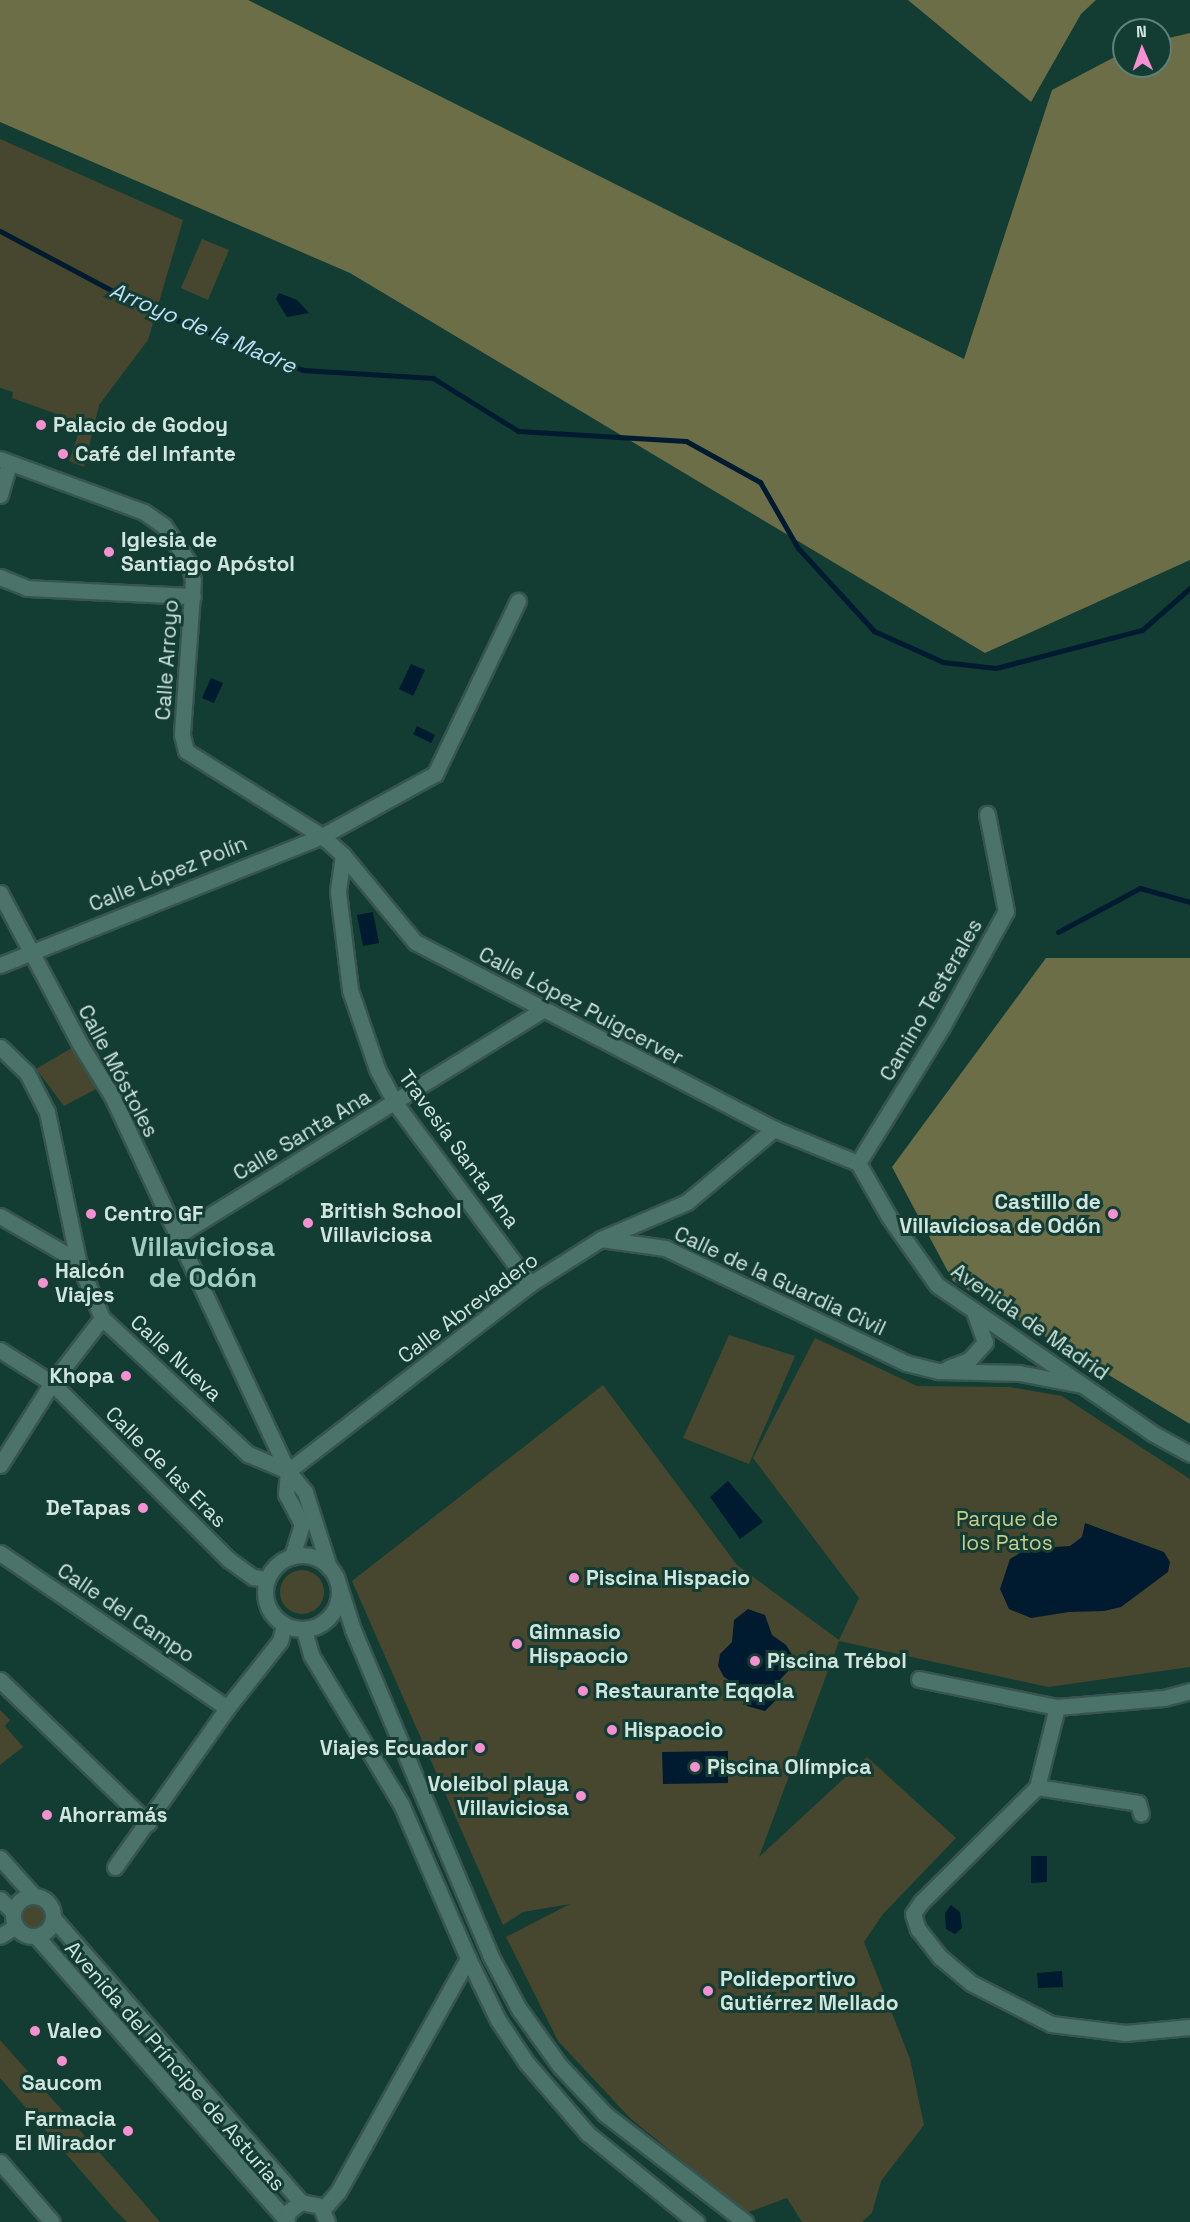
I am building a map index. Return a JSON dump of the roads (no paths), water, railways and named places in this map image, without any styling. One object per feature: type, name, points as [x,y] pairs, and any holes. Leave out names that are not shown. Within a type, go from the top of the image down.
[{"type":"street","points":[[0,495],[4,461]]},
{"type":"street","name":"Calle Arroyo","points":[[4,461],[144,512],[164,526],[189,563],[193,596],[182,735],[186,751],[322,836]]},
{"type":"street","points":[[0,577],[27,588],[193,596]]},
{"type":"street","name":"Calle López Polín","points":[[0,965],[322,836],[435,774],[518,601]]},
{"type":"street","name":"Camino Testerales","points":[[858,1163],[948,1018],[1006,911],[987,814]]},
{"type":"street","name":"Calle López Puigcerver","points":[[322,836],[343,855],[416,942],[542,1010],[774,1129],[858,1163]]},
{"type":"street","name":"Travesía Santa Ana","points":[[343,855],[338,892],[350,990],[376,1069],[395,1103],[530,1284]]},
{"type":"street","name":"Calle Móstoles","points":[[0,892],[30,952],[112,1096],[176,1237],[288,1471]]},
{"type":"street","name":"Calle Santa Ana","points":[[176,1237],[542,1010]]},
{"type":"street","name":"Calle Nueva","points":[[0,1047],[27,1073],[48,1112],[78,1261],[102,1318],[248,1455],[288,1471]]},
{"type":"street","name":"Calle Abrevadero","points":[[288,1471],[530,1284],[601,1239],[687,1202],[774,1129]]},
{"type":"street","name":"Avenida de Madrid","points":[[858,1163],[888,1217],[937,1285],[975,1314],[1152,1433],[1190,1454]]},
{"type":"street","points":[[0,1216],[78,1261]]},
{"type":"street","name":"Calle de la Guardia Civil","points":[[601,1239],[665,1248],[906,1363],[939,1371],[1019,1373],[1082,1385]]},
{"type":"street","points":[[939,1371],[969,1360],[985,1342],[975,1314]]},
{"type":"street","points":[[0,1465],[52,1383],[102,1318]]},
{"type":"street","name":"Calle de las Eras","points":[[0,1350],[52,1383],[228,1559],[260,1578]]},
{"type":"street","points":[[288,1471],[286,1494],[302,1524],[292,1556]]},
{"type":"street","points":[[288,1471],[305,1492],[353,1630],[425,1794],[490,1955],[519,2009],[560,2066],[605,2114],[744,2222]]},
{"type":"street","name":"Calle del Campo","points":[[0,1553],[226,1708]]},
{"type":"street","points":[[292,1556],[312,1557],[333,1572],[338,1601],[334,1612],[326,1621],[304,1630],[284,1625],[265,1600],[260,1578],[292,1556]]},
{"type":"street","points":[[115,1867],[148,1823],[226,1708],[280,1641],[284,1625]]},
{"type":"street","points":[[304,1630],[311,1655],[401,1804],[468,1958],[498,2020],[562,2107],[587,2133],[696,2222]]},
{"type":"street","points":[[919,1679],[1057,1707],[1154,1699],[1190,1691]]},
{"type":"street","points":[[0,1680],[148,1823]]},
{"type":"street","points":[[1057,1707],[1037,1787],[921,1902],[913,1914],[918,1929],[940,1957],[971,1983],[1051,2024],[1125,2033],[1190,2027]]},
{"type":"street","points":[[1037,1787],[1138,1803],[1141,1814]]},
{"type":"street","points":[[401,1804],[425,1794]]},
{"type":"street","points":[[0,1858],[33,1895],[51,1905],[54,1919],[45,1933],[36,1936],[21,1932],[0,1899]]},
{"type":"street","points":[[0,1936],[14,1919],[23,1898],[33,1895]]},
{"type":"street","name":"Avenida del Príncipe de Asturias","points":[[54,1919],[301,2202]]},
{"type":"street","name":"Avenida del Príncipe de Asturias","points":[[36,1936],[286,2221]]},
{"type":"street","points":[[286,2221],[294,2206],[301,2202],[312,2202],[325,2216],[468,1958]]},
{"type":"street","points":[[0,2162],[52,2222]]},
{"type":"water","points":[[279,293],[297,300],[309,313],[287,317],[276,299]]},
{"type":"water","points":[[411,664],[425,670],[413,696],[399,689]]},
{"type":"water","points":[[211,678],[223,683],[214,703],[202,698]]},
{"type":"water","points":[[417,726],[435,735],[431,743],[413,734]]},
{"type":"water","points":[[373,912],[379,943],[363,946],[357,915]]},
{"type":"water","points":[[728,1481],[763,1522],[740,1539],[710,1497]]},
{"type":"water","points":[[1085,1523],[1164,1552],[1170,1562],[1168,1572],[1121,1607],[1104,1611],[1069,1612],[1031,1618],[1009,1609],[1000,1589],[1010,1559],[1043,1539],[1055,1547],[1070,1546],[1082,1537]]},
{"type":"water","name":"Piscina Trébol","points":[[748,1609],[765,1615],[772,1635],[786,1645],[793,1656],[790,1669],[777,1683],[778,1698],[765,1711],[747,1706],[740,1687],[724,1677],[718,1666],[720,1654],[732,1642],[734,1620]]},
{"type":"water","name":"Piscina Olímpica","points":[[728,1751],[728,1783],[663,1784],[662,1752]]},
{"type":"water","points":[[1031,1856],[1047,1856],[1047,1882],[1031,1883]]},
{"type":"water","points":[[951,1905],[960,1912],[962,1928],[955,1934],[946,1929],[945,1913]]},
{"type":"water","points":[[1062,1971],[1063,1987],[1038,1988],[1037,1973]]},
{"type":"waterway","name":"Arroyo de la Madre","points":[[0,231],[139,305],[303,370],[433,378],[518,431],[686,441],[760,482],[798,548],[874,631],[943,662],[996,668],[1142,630],[1190,588]]},
{"type":"waterway","points":[[1058,932],[1140,888],[1190,902]]},
{"type":"place","name":"Palacio de Godoy","points":[[41,425]]},
{"type":"place","name":"Café del Infante","points":[[63,454]]},
{"type":"place","name":"Iglesia de Santiago Apóstol","points":[[109,552]]},
{"type":"place","name":"Centro GF","points":[[91,1214]]},
{"type":"place","name":"Castillo de Villaviciosa de Odón","points":[[1113,1214]]},
{"type":"place","name":"British School Villaviciosa","points":[[308,1223]]},
{"type":"place","name":"Halcón Viajes","points":[[43,1283]]},
{"type":"place","name":"Khopa","points":[[126,1376]]},
{"type":"place","name":"DeTapas","points":[[143,1508]]},
{"type":"place","name":"Piscina Hispacio","points":[[574,1578]]},
{"type":"place","name":"Gimnasio Hispaocio","points":[[517,1644]]},
{"type":"place","name":"Piscina Trébol","points":[[755,1661]]},
{"type":"place","name":"Restaurante Eqqola","points":[[583,1691]]},
{"type":"place","name":"Hispaocio","points":[[612,1730]]},
{"type":"place","name":"Viajes Ecuador","points":[[480,1748]]},
{"type":"place","name":"Piscina Olímpica","points":[[695,1767]]},
{"type":"place","name":"Voleibol playa Villaviciosa","points":[[581,1796]]},
{"type":"place","name":"Ahorramás","points":[[47,1815]]},
{"type":"place","name":"Polideportivo Gutiérrez Mellado","points":[[708,1991]]},
{"type":"place","name":"Valeo","points":[[35,2031]]},
{"type":"place","name":"Saucom","points":[[62,2061]]},
{"type":"place","name":"Farmacia El Mirador","points":[[128,2131]]},
{"type":"district","name":"Villaviciosa de Odón","points":[[203,1262]]},
{"type":"park label","name":"Parque de los Patos","points":[[1007,1531]]}]
